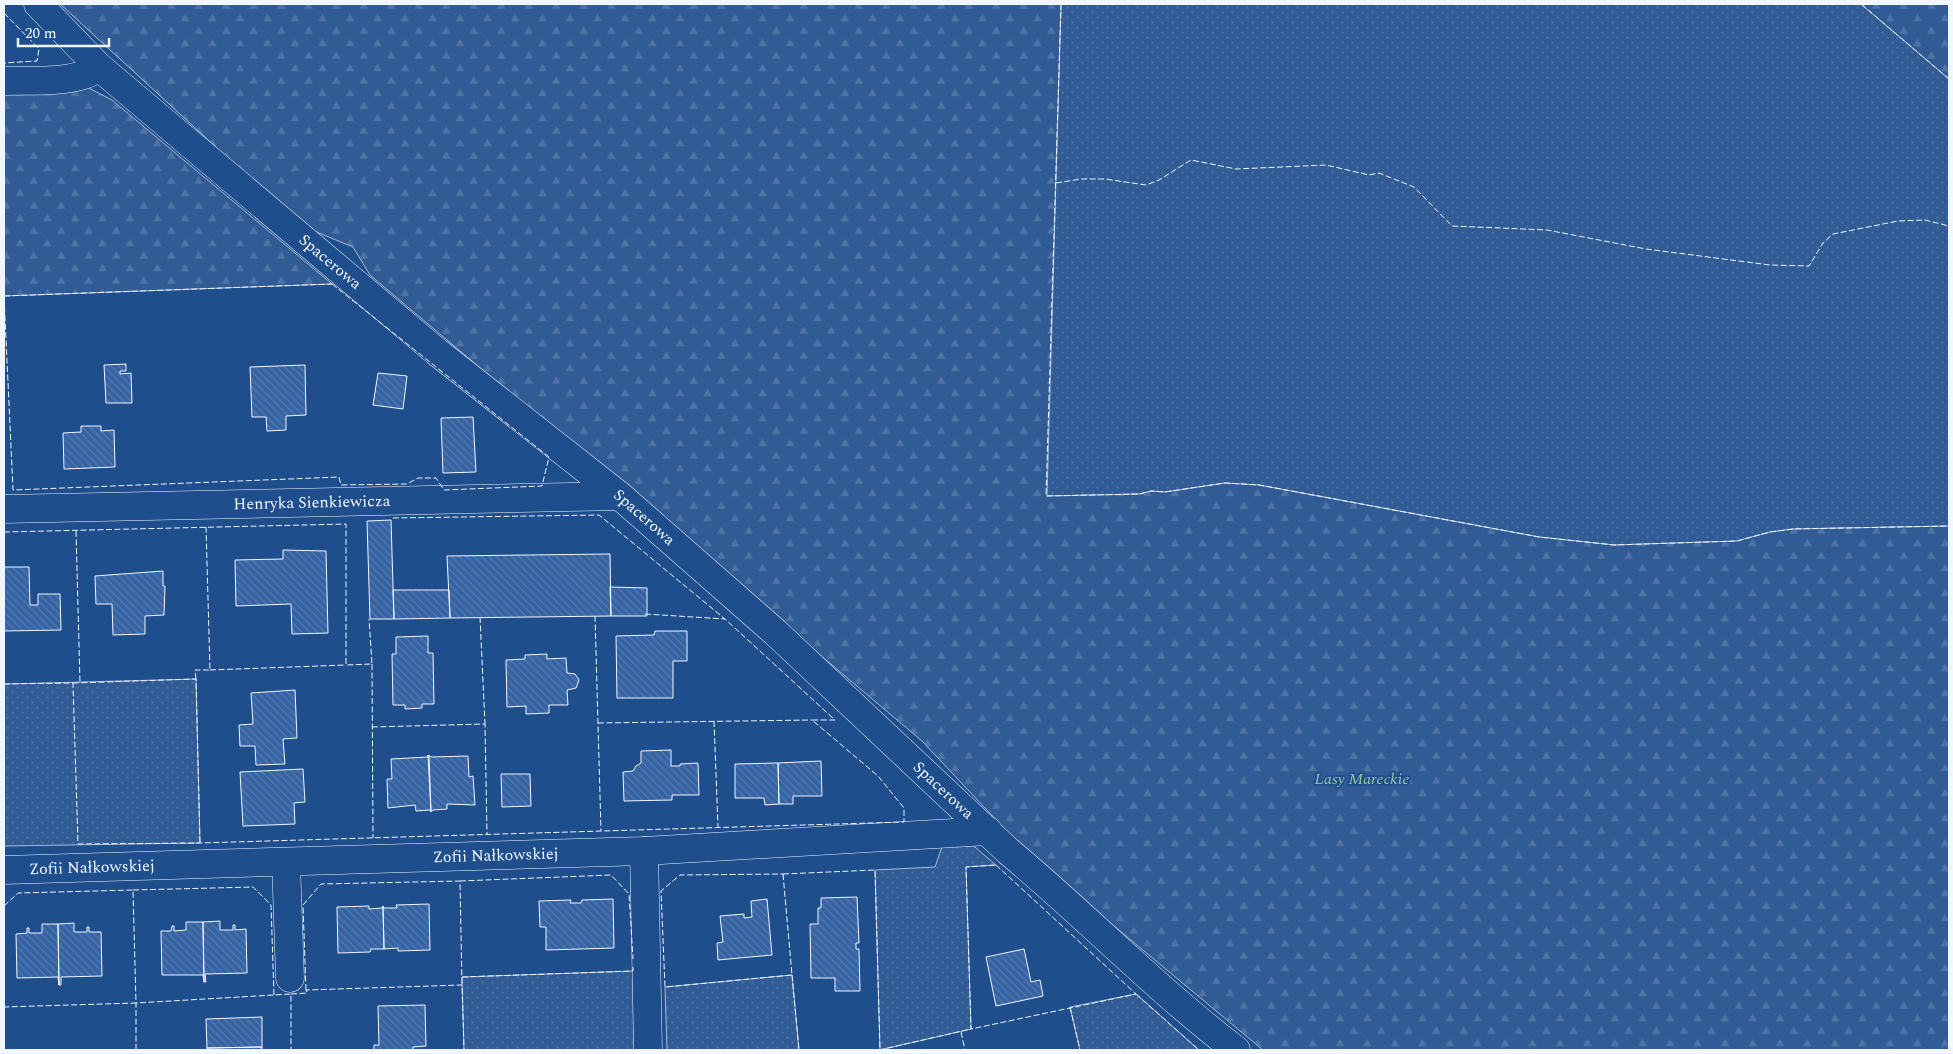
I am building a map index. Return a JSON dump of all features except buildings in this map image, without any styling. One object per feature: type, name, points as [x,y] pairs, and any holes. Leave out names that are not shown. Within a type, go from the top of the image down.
[{"type":"street","name":"Spacerowa","points":[[38,4],[99,66],[437,352],[620,496],[775,632],[1008,851],[1206,1027],[1236,1050]]},
{"type":"street","points":[[4,81],[58,79],[91,73],[99,66]]},
{"type":"street","name":"Henryka Sienkiewicza","points":[[4,509],[620,496]]},
{"type":"street","name":"Zofii Nałkowskiej","points":[[4,870],[644,852],[988,831]]},
{"type":"street","points":[[644,852],[648,1050]]},
{"type":"street","points":[[286,862],[290,978]]},
{"type":"green space","name":"Lasy Mareckie","points":[[60,4],[1061,4],[1047,496],[1140,494],[1151,491],[1165,492],[1225,483],[1259,485],[1539,537],[1614,545],[1737,541],[1770,532],[1793,529],[1949,526],[1949,1050],[1263,1050],[1030,856],[922,741],[370,275],[353,247],[302,226]]},
{"type":"green space","points":[[1061,4],[1861,4],[1949,79],[1949,526],[1793,529],[1770,532],[1737,541],[1614,545],[1539,537],[1259,485],[1225,483],[1165,492],[1151,491],[1140,494],[1046,496]]},
{"type":"green space","points":[[1861,4],[1949,4],[1949,79]]},
{"type":"green space","points":[[87,87],[112,100],[332,284],[4,296],[4,90]]},
{"type":"green space","points":[[196,679],[200,843],[4,846],[4,684]]},
{"type":"green space","points":[[944,841],[969,842],[996,865],[966,867],[971,1029],[880,1050],[875,870],[935,867]]},
{"type":"green space","points":[[633,971],[635,1050],[464,1050],[462,977]]},
{"type":"green space","points":[[792,975],[799,1050],[667,1050],[665,987]]},
{"type":"green space","points":[[1136,994],[1199,1050],[1080,1050],[1070,1007]]},
{"type":"fence","points":[[1061,4],[1046,496],[1140,494],[1151,491],[1165,492],[1225,483],[1259,485],[1539,537],[1614,545],[1737,541],[1770,532],[1793,529],[1949,526]]},
{"type":"fence","points":[[1861,4],[1949,79]]},
{"type":"fence","points":[[4,13],[39,49],[37,61],[4,63]]},
{"type":"fence","points":[[1056,183],[1081,179],[1105,179],[1146,185],[1159,180],[1191,160],[1236,169],[1326,165],[1369,175],[1379,173],[1414,187],[1452,226],[1547,230],[1646,249],[1770,265],[1809,266],[1823,243],[1833,234],[1898,221],[1925,220],[1949,226]]},
{"type":"fence","points":[[332,284],[549,457],[542,486],[444,490],[436,478],[418,478],[407,484],[341,485],[339,477],[13,490],[4,296],[332,284]]},
{"type":"fence","points":[[4,684],[73,683],[78,844],[200,843],[904,822],[904,808],[878,776],[812,720],[835,720],[725,619],[599,515],[391,518]]},
{"type":"fence","points":[[4,532],[346,524],[346,665],[372,664],[369,619]]},
{"type":"fence","points":[[196,679],[195,670],[210,670],[206,527]]},
{"type":"fence","points":[[76,531],[80,683]]},
{"type":"fence","points":[[645,614],[725,619]]},
{"type":"fence","points":[[595,616],[601,831]]},
{"type":"fence","points":[[480,617],[485,724]]},
{"type":"fence","points":[[372,664],[373,838]]},
{"type":"fence","points":[[210,670],[346,665]]},
{"type":"fence","points":[[73,683],[196,679],[200,843]]},
{"type":"fence","points":[[598,723],[812,720]]},
{"type":"fence","points":[[714,721],[718,827]]},
{"type":"fence","points":[[372,727],[485,724],[487,834]]},
{"type":"fence","points":[[996,865],[1136,994],[971,1029],[966,867],[996,865]]},
{"type":"fence","points":[[783,874],[875,870],[880,1050]]},
{"type":"fence","points":[[783,874],[792,975],[665,987],[661,891],[680,875],[783,874]]},
{"type":"fence","points":[[460,881],[611,875],[629,894],[633,959]]},
{"type":"fence","points":[[306,990],[303,905],[321,884],[460,881],[462,985]]},
{"type":"fence","points":[[133,890],[253,887],[271,905],[274,995]]},
{"type":"fence","points":[[4,906],[18,893],[133,890],[136,1003],[4,1007]]},
{"type":"fence","points":[[462,977],[633,971],[633,967]]},
{"type":"fence","points":[[792,975],[799,1050]]},
{"type":"fence","points":[[291,994],[307,993],[306,990],[462,985],[464,1050]]},
{"type":"fence","points":[[136,1050],[136,1003],[291,994],[291,1050]]},
{"type":"fence","points":[[1136,994],[1199,1050]]},
{"type":"fence","points":[[1070,1007],[1080,1050]]},
{"type":"fence","points":[[879,1050],[971,1029]]},
{"type":"fence","points":[[961,1032],[965,1050]]}]
